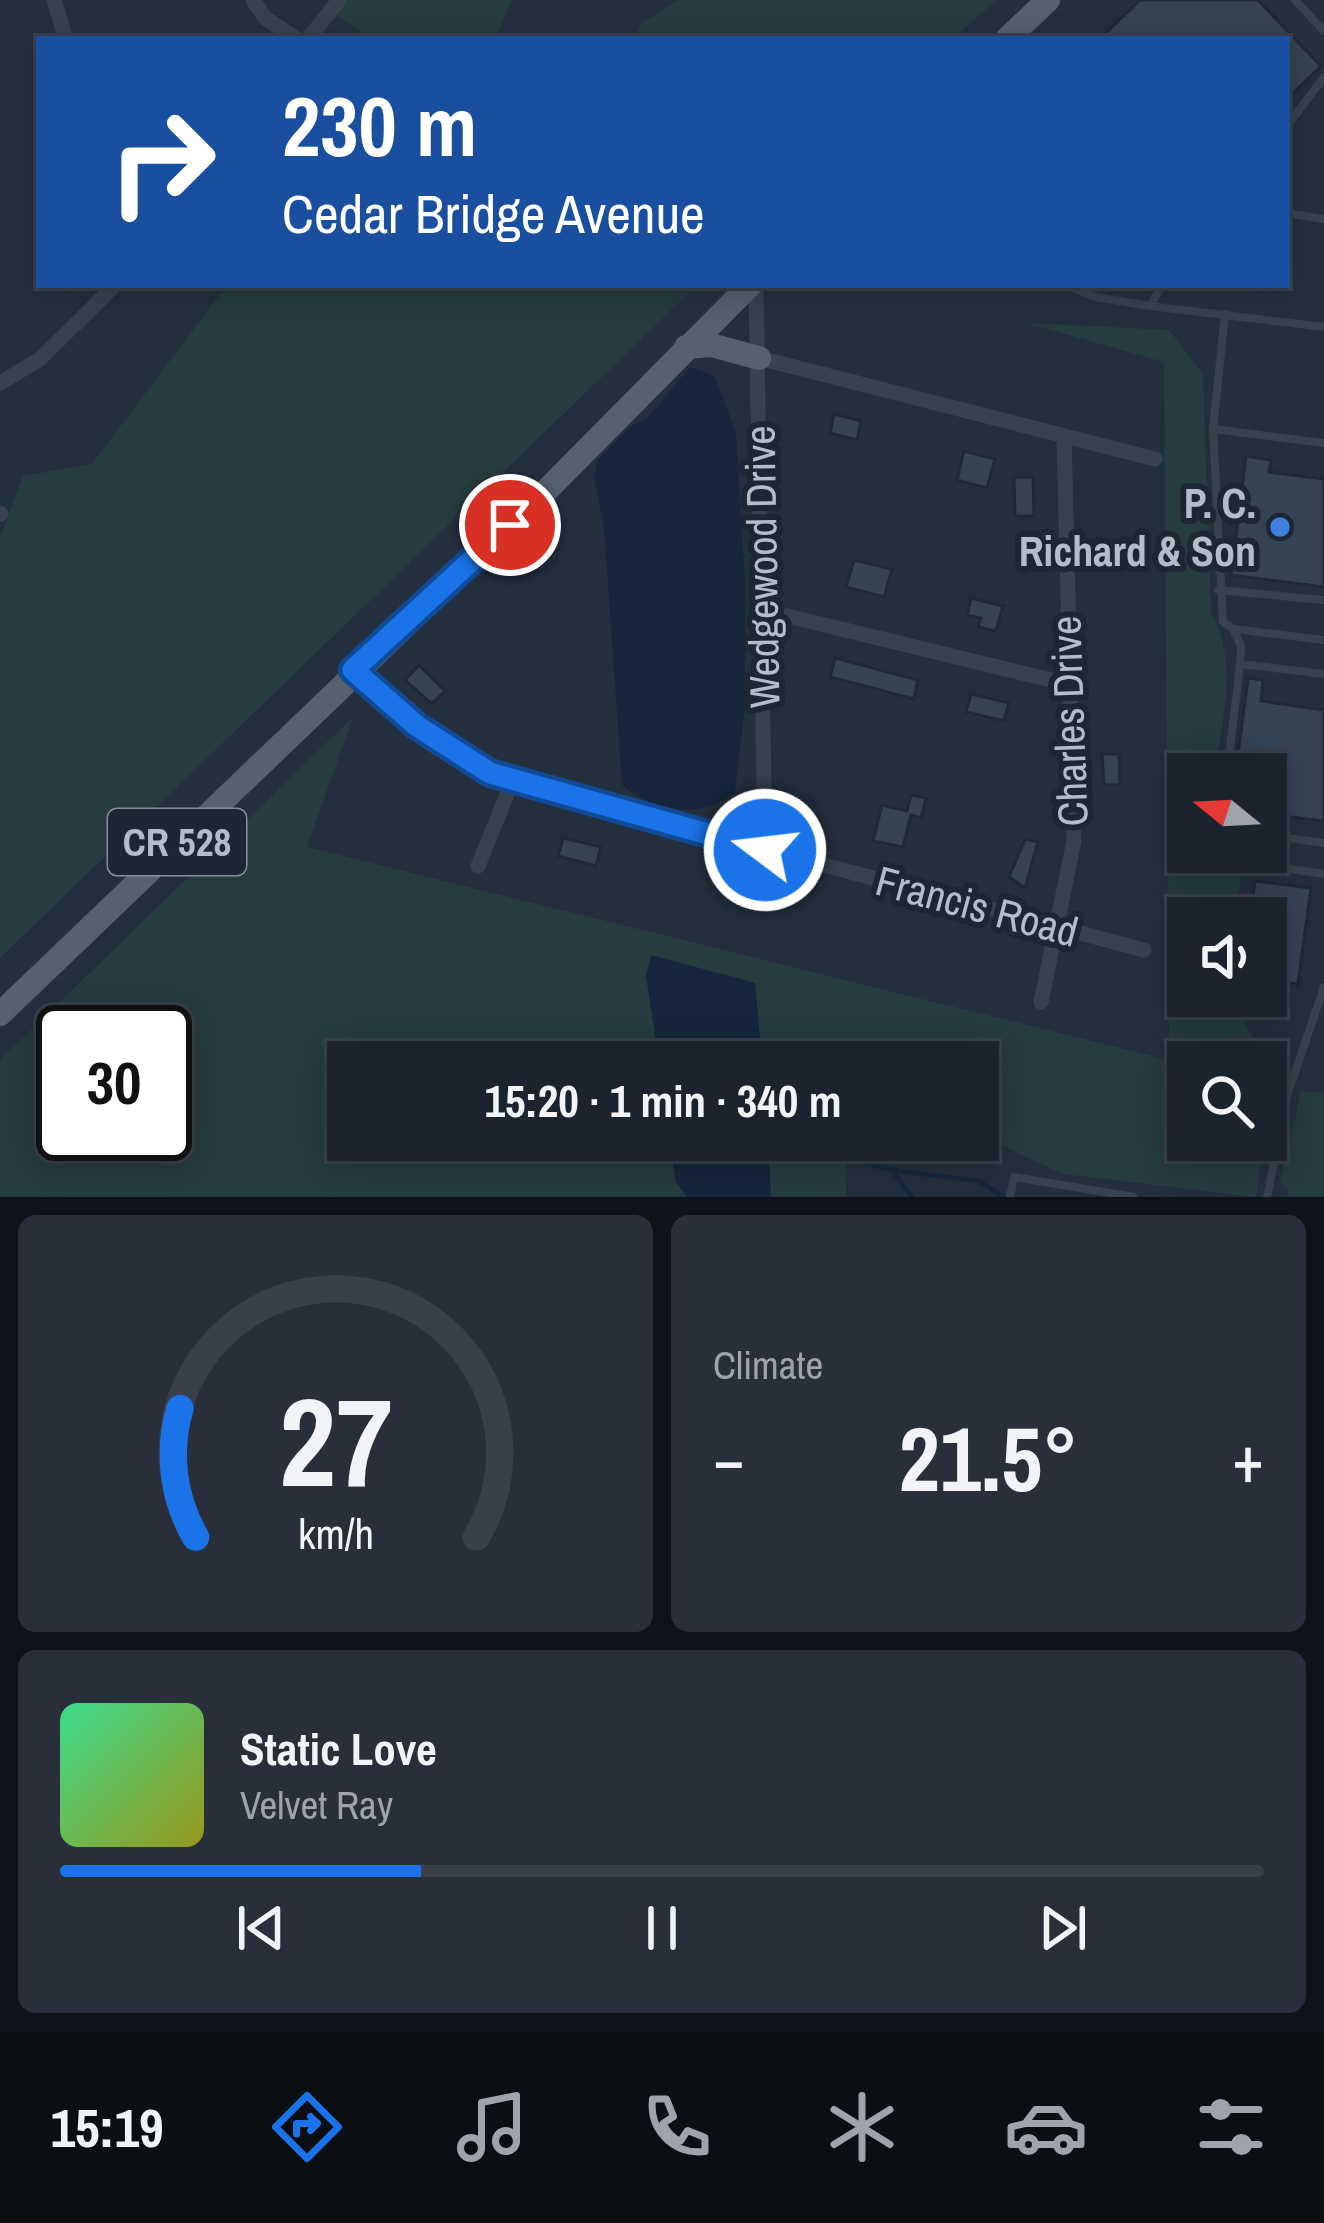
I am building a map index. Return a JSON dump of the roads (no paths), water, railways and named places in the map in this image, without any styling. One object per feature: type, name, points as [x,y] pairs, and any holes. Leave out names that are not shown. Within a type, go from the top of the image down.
[{"type":"main road","points":[[1009,36],[1048,0]]},
{"type":"main road","name":"CR 528","points":[[0,1014],[353,670],[541,496],[750,288]]},
{"type":"main road","points":[[686,347],[711,345],[759,358]]},
{"type":"street","points":[[54,0],[65,36]]},
{"type":"street","points":[[254,0],[265,18],[292,36]]},
{"type":"street","points":[[310,36],[339,0]]},
{"type":"street","points":[[0,383],[40,359],[87,319],[113,288]]},
{"type":"street","name":"Wedgewood Drive","points":[[753,288],[759,358],[765,850]]},
{"type":"street","points":[[759,358],[1155,459]]},
{"type":"street","name":"Charles Drive","points":[[1041,1002],[1074,841],[1064,436]]},
{"type":"street","points":[[763,610],[1067,684]]},
{"type":"street","name":"Francis Road","points":[[353,670],[461,758],[512,782],[1144,950]]},
{"type":"street","points":[[478,866],[512,782]]},
{"type":"lane","points":[[1295,0],[1324,31]]},
{"type":"lane","points":[[1290,122],[1324,77]]},
{"type":"lane","points":[[1290,213],[1324,219]]},
{"type":"lane","points":[[1074,288],[1096,297],[1150,306],[1324,327]]},
{"type":"lane","points":[[1150,306],[1160,288]]},
{"type":"lane","points":[[1225,314],[1213,429],[1223,622],[1233,629],[1324,640]]},
{"type":"lane","points":[[1213,429],[1324,443]]},
{"type":"lane","points":[[1218,590],[1324,600]]},
{"type":"lane","points":[[1229,753],[1241,646],[1233,629]]},
{"type":"lane","points":[[1240,664],[1324,674]]},
{"type":"lane","points":[[1287,838],[1324,843]]},
{"type":"lane","points":[[1287,869],[1324,874]]},
{"type":"lane","points":[[1267,1197],[1287,1096],[1324,990]]},
{"type":"lane","points":[[1010,1197],[1014,1177],[1134,1197]]},
{"type":"water","points":[[690,367],[714,376],[736,432],[745,581],[745,707],[735,792],[707,807],[678,810],[649,802],[622,785],[604,527],[594,478],[598,459],[631,426],[647,419]]},
{"type":"water","points":[[651,955],[755,983],[760,1041],[656,1041],[646,975]]},
{"type":"water","points":[[673,1161],[769,1161],[771,1197],[687,1197],[676,1182]]},
{"type":"waterway","points":[[865,1163],[892,1170],[912,1197]]},
{"type":"waterway","points":[[892,1170],[979,1181],[1002,1196]]},
{"type":"place","name":"P. C. Richard & Son","points":[[1280,527]]}]
